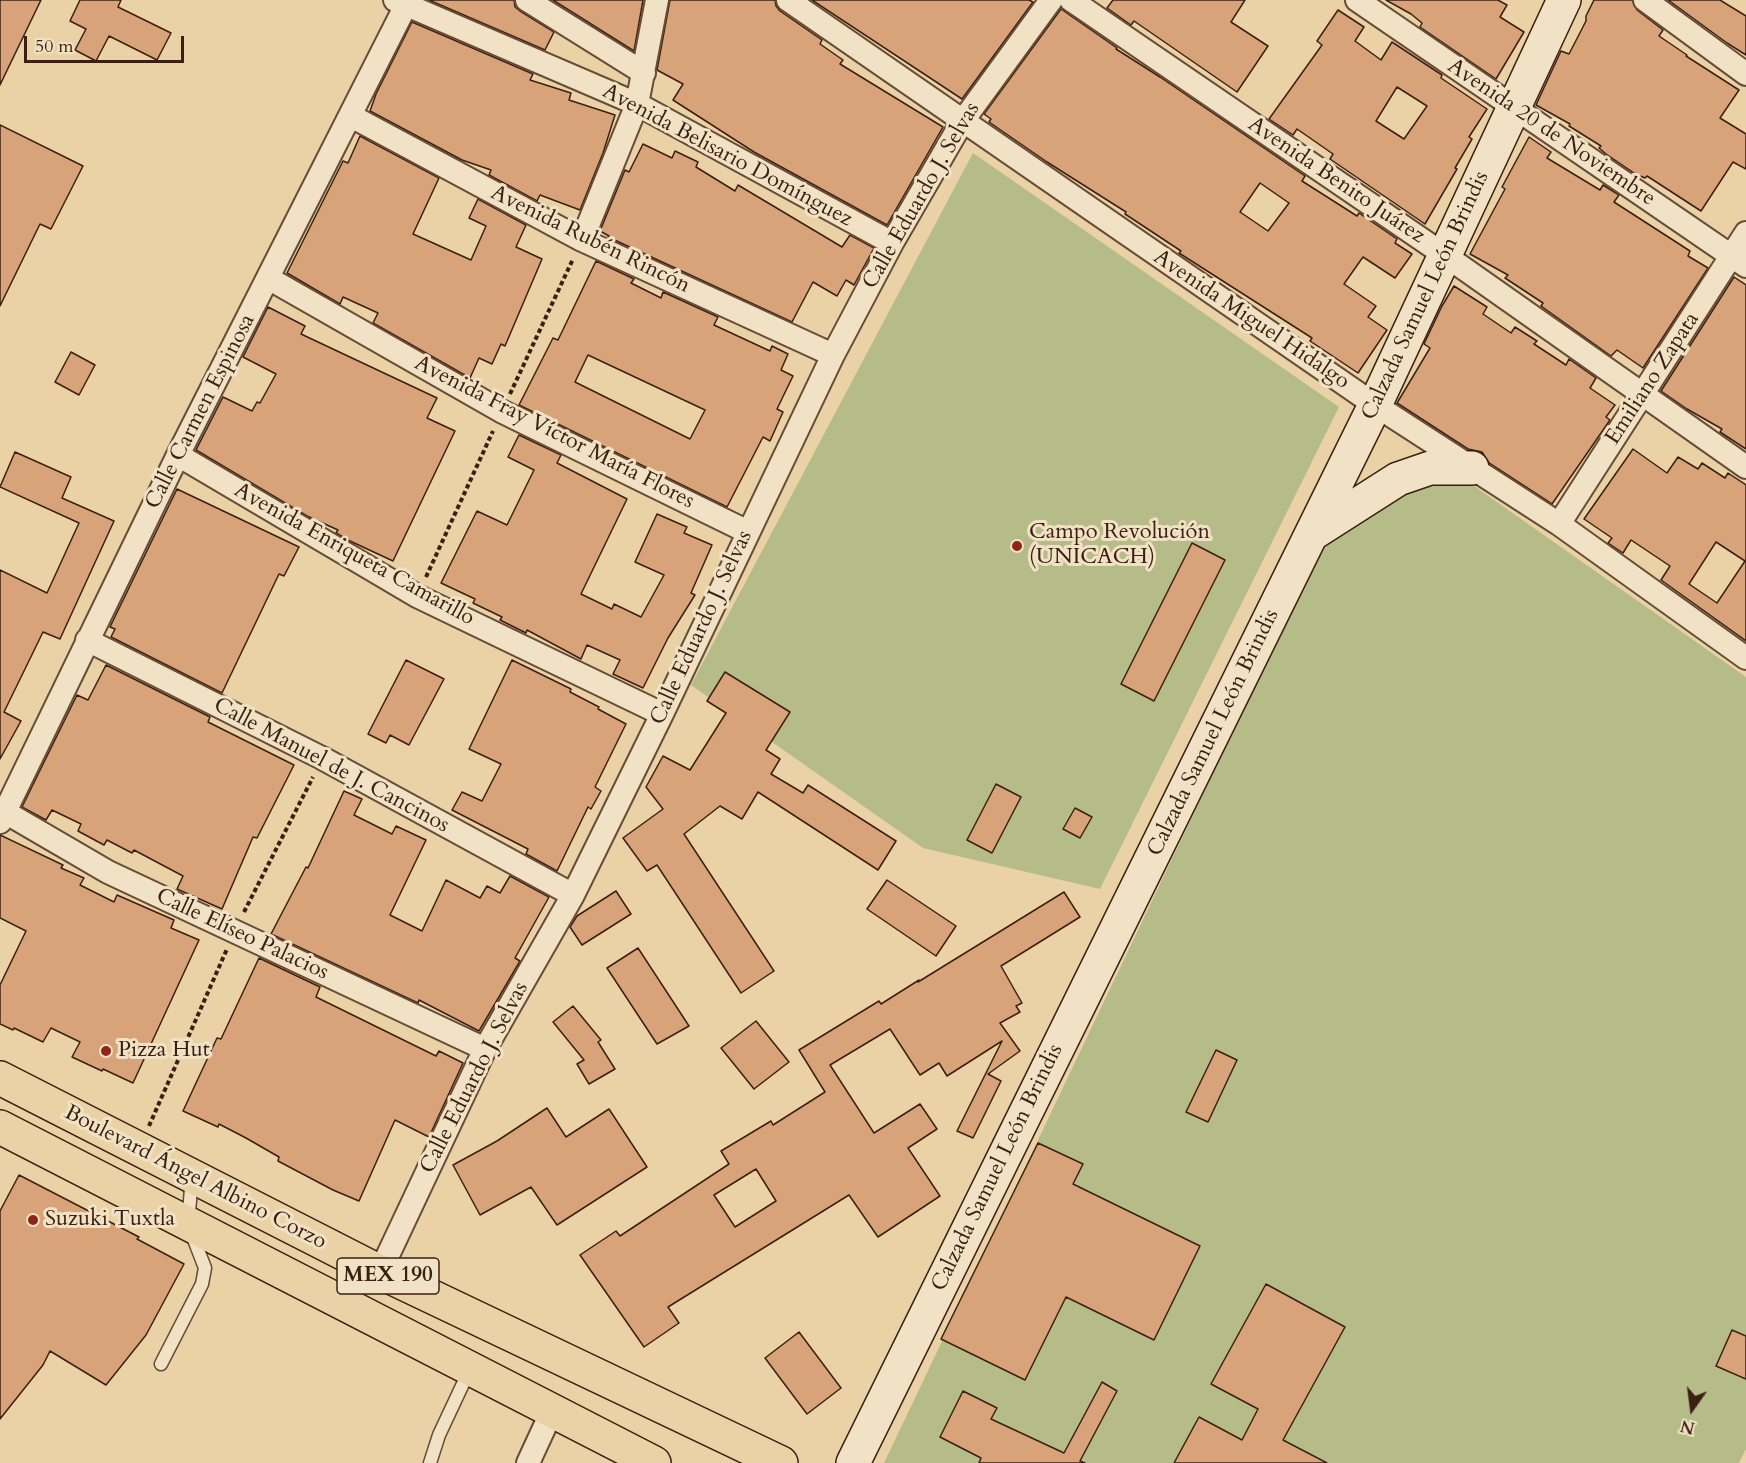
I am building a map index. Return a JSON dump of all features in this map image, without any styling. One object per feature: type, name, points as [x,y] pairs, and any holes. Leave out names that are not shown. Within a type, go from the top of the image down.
[{"type":"main road","name":"Boulevard Ángel Albino Corzo","points":[[0,1078],[380,1272],[781,1463]]},
{"type":"main road","name":"Boulevard Ángel Albino Corzo","points":[[2,1134],[188,1224],[654,1463]]},
{"type":"street","points":[[527,0],[644,73]]},
{"type":"street","points":[[582,240],[637,104],[657,0]]},
{"type":"street","name":"Avenida Miguel Hidalgo","points":[[788,0],[1376,405],[1559,524],[1746,658]]},
{"type":"street","name":"Calle Eduardo J. Selvas","points":[[380,1272],[485,1049],[573,895],[833,355],[892,243],[962,122],[1051,0]]},
{"type":"street","name":"Avenida Benito Juárez","points":[[1071,0],[1446,256],[1746,467]]},
{"type":"street","name":"Avenida 20 de Noviembre","points":[[1357,0],[1739,261]]},
{"type":"street","name":"Calzada Samuel León Brindis","points":[[851,1462],[1376,405],[1564,0]]},
{"type":"street","points":[[1645,0],[1746,74]]},
{"type":"street","name":"Avenida Belisario Domínguez","points":[[400,3],[637,104],[892,243]]},
{"type":"street","name":"Calle Carmen Espinosa","points":[[3,817],[178,455],[351,116],[400,3]]},
{"type":"street","name":"Avenida Rubén Rincón","points":[[351,116],[582,240],[833,355]]},
{"type":"street","name":"Emiliano Zapata","points":[[1559,524],[1642,394],[1739,261],[1746,233]]},
{"type":"street","name":"Avenida Fray Víctor María Flores","points":[[268,278],[501,411],[748,532]]},
{"type":"street","name":"Avenida Enriqueta Camarillo","points":[[178,455],[417,597],[662,714]]},
{"type":"street","points":[[1313,533],[1398,479],[1430,468],[1472,468]]},
{"type":"street","name":"Calle Manuel de J. Cancinos","points":[[87,640],[322,758],[573,895]]},
{"type":"street","name":"Calle Elíseo Palacios","points":[[3,817],[108,872],[485,1049]]},
{"type":"street","points":[[528,1463],[552,1411]]},
{"type":"lane","points":[[161,1364],[202,1284],[205,1268],[188,1224],[192,1176]]},
{"type":"lane","points":[[430,1463],[439,1435],[470,1369]]},
{"type":"green space","name":"Campo Revolución (UNICACH)","points":[[973,153],[1339,407],[1100,889],[923,848],[691,685]]},
{"type":"green space","points":[[1467,481],[1746,677],[1746,1449],[1739,1463],[884,1463],[1325,538],[1403,488]]},
{"type":"building","points":[[0,0],[41,0],[0,85]]},
{"type":"building","points":[[80,0],[121,0],[118,7],[171,33],[157,60],[109,36],[96,61],[75,50],[86,29],[70,21]]},
{"type":"building","points":[[429,0],[514,0],[515,7],[520,11],[554,32],[545,50]]},
{"type":"building","points":[[553,0],[643,0],[634,51]]},
{"type":"building","points":[[670,0],[775,0],[780,11],[822,40],[820,44],[843,60],[840,64],[943,127],[887,225],[754,152],[673,100],[683,84],[657,70]]},
{"type":"building","points":[[812,0],[1029,0],[1033,2],[962,99]]},
{"type":"building","points":[[1113,0],[1245,0],[1231,22],[1268,46],[1237,92],[1134,21],[1131,25],[1107,8]]},
{"type":"building","points":[[1386,0],[1498,0],[1507,5],[1500,17],[1524,32],[1496,79],[1420,27],[1422,23],[1411,14]]},
{"type":"building","points":[[1594,0],[1632,0],[1637,10],[1663,30],[1659,36],[1739,90],[1720,118],[1746,134],[1746,169],[1733,162],[1701,211],[1647,176],[1645,178],[1634,173],[1606,154],[1599,148],[1601,146],[1569,126],[1570,124],[1536,105],[1561,51],[1569,54]]},
{"type":"building","points":[[1668,0],[1720,0],[1746,16],[1746,55],[1727,43]]},
{"type":"building","points":[[1061,9],[1116,49],[1305,176],[1302,181],[1357,216],[1359,213],[1397,239],[1395,243],[1412,254],[1395,278],[1363,257],[1344,284],[1376,306],[1368,317],[1387,330],[1358,373],[1310,341],[1312,338],[1179,253],[1181,251],[1125,214],[1126,212],[989,122],[991,119],[984,114]],"holes":[[[1260,183],[1289,203],[1268,231],[1240,212]]]},
{"type":"building","points":[[1338,10],[1364,27],[1355,41],[1381,60],[1392,42],[1442,75],[1441,78],[1487,109],[1469,137],[1472,139],[1455,168],[1457,169],[1425,224],[1330,159],[1333,154],[1297,129],[1293,135],[1269,119],[1322,45],[1317,41]],"holes":[[[1397,87],[1427,106],[1404,139],[1376,121]]]},
{"type":"building","points":[[412,22],[533,74],[530,80],[571,93],[569,100],[615,115],[603,153],[580,210],[540,195],[537,201],[489,175],[491,170],[462,160],[370,111],[376,94]]},
{"type":"building","points":[[0,125],[83,166],[51,229],[40,224],[0,306]]},
{"type":"building","points":[[360,136],[439,178],[413,234],[471,260],[486,226],[469,218],[478,199],[526,225],[516,247],[542,259],[505,346],[501,344],[492,364],[479,358],[470,378],[373,323],[378,313],[343,297],[340,304],[287,273],[343,161],[348,163]]},
{"type":"building","points":[[1529,137],[1551,152],[1547,158],[1600,190],[1603,185],[1619,195],[1614,202],[1690,251],[1688,256],[1708,268],[1643,368],[1617,350],[1611,356],[1541,306],[1543,303],[1505,278],[1508,275],[1470,254],[1505,189],[1502,187]]},
{"type":"building","points":[[643,144],[672,158],[675,151],[698,162],[696,167],[735,191],[738,185],[842,247],[850,235],[874,248],[854,285],[846,280],[837,296],[813,282],[792,322],[608,237],[600,231],[625,170],[629,172]]},
{"type":"building","points":[[596,261],[634,279],[631,283],[661,298],[663,292],[718,317],[714,325],[770,351],[772,346],[788,354],[781,370],[793,376],[777,409],[783,412],[770,441],[763,437],[727,507],[519,405],[553,338],[558,340]],"holes":[[[588,355],[705,410],[690,439],[575,382]]]},
{"type":"building","points":[[1734,277],[1746,285],[1746,449],[1720,432],[1722,429],[1661,391]]},
{"type":"building","points":[[1454,286],[1487,307],[1483,314],[1511,333],[1515,327],[1537,341],[1534,344],[1566,365],[1569,359],[1596,378],[1590,388],[1615,405],[1606,417],[1610,420],[1552,504],[1489,463],[1482,452],[1468,449],[1397,403],[1430,348],[1424,344]]},
{"type":"building","points":[[268,307],[305,326],[301,334],[437,398],[427,418],[455,431],[393,561],[350,541],[336,533],[338,530],[307,516],[196,450],[223,397],[252,411],[257,402],[260,403],[276,374],[243,357]]},
{"type":"building","points":[[71,352],[95,365],[79,395],[55,382]]},
{"type":"building","points":[[519,435],[561,455],[557,463],[627,499],[581,594],[612,609],[614,604],[641,617],[664,575],[635,562],[657,514],[687,527],[684,533],[712,545],[691,593],[695,595],[668,638],[643,688],[613,674],[620,660],[587,645],[581,659],[527,630],[526,633],[500,620],[502,617],[473,603],[475,599],[441,583],[477,511],[507,525],[534,470],[508,457]]},
{"type":"building","points":[[1633,449],[1667,473],[1678,457],[1698,469],[1702,463],[1725,478],[1728,473],[1746,485],[1746,641],[1661,580],[1670,566],[1631,540],[1623,553],[1608,543],[1612,538],[1584,519]],"holes":[[[1716,542],[1745,561],[1717,603],[1689,584]]]},
{"type":"building","points":[[15,452],[71,477],[62,498],[114,521],[60,639],[43,632],[4,712],[21,721],[0,759],[0,570],[47,593],[79,523],[0,487]]},
{"type":"building","points":[[177,489],[299,547],[284,576],[279,574],[222,693],[111,637],[115,629],[110,627]]},
{"type":"building","points":[[1192,543],[1225,560],[1154,701],[1121,684]]},
{"type":"building","points":[[406,660],[444,679],[409,745],[390,735],[386,743],[368,734]]},
{"type":"building","points":[[512,660],[571,689],[570,692],[626,724],[595,787],[601,791],[591,809],[588,807],[557,871],[526,854],[528,849],[452,810],[462,792],[482,801],[501,764],[469,749]]},
{"type":"building","points":[[106,665],[210,717],[208,722],[294,765],[257,838],[253,837],[222,909],[177,889],[183,876],[134,850],[132,853],[107,840],[104,845],[78,831],[81,824],[52,810],[46,820],[22,807],[77,695],[88,700]]},
{"type":"building","points":[[725,672],[790,712],[766,750],[780,759],[771,774],[803,793],[808,785],[896,841],[878,870],[758,792],[742,819],[720,806],[684,834],[774,971],[741,993],[657,865],[647,871],[623,838],[663,809],[646,787],[663,756],[690,770],[726,713],[707,701]]},
{"type":"building","points":[[996,784],[1021,797],[992,853],[967,840]]},
{"type":"building","points":[[344,791],[362,799],[354,815],[392,834],[396,826],[426,840],[390,915],[422,931],[446,880],[480,898],[487,886],[500,893],[510,876],[549,897],[515,958],[520,961],[479,1031],[419,1000],[418,1003],[271,934],[306,867],[308,868]]},
{"type":"building","points":[[1075,808],[1092,817],[1080,838],[1063,829]]},
{"type":"building","points":[[0,835],[63,865],[61,868],[84,878],[80,885],[114,902],[117,895],[174,920],[171,928],[199,940],[133,1083],[72,1057],[80,1042],[51,1028],[43,1042],[0,1024],[0,985],[26,931],[0,918]]},
{"type":"building","points":[[887,880],[956,926],[936,956],[867,909]]},
{"type":"building","points":[[616,891],[631,914],[582,945],[570,927],[577,916]]},
{"type":"building","points":[[1064,892],[1080,917],[1001,966],[1022,1003],[1016,1006],[1020,1012],[1000,1023],[1020,1051],[988,1074],[1001,1081],[973,1138],[957,1131],[1002,1041],[947,1076],[939,1063],[920,1075],[890,1029],[830,1065],[874,1133],[920,1104],[937,1129],[908,1148],[940,1196],[878,1237],[849,1195],[668,1307],[679,1323],[644,1347],[580,1255],[616,1231],[620,1236],[729,1164],[721,1151],[771,1121],[773,1125],[825,1092],[799,1050],[879,1001],[881,1004],[919,980],[918,982]],"holes":[[[756,1169],[776,1201],[735,1227],[714,1195]]]},
{"type":"building","points":[[638,948],[689,1026],[657,1044],[607,968]]},
{"type":"building","points":[[259,958],[320,987],[316,997],[436,1056],[439,1051],[463,1063],[429,1137],[395,1120],[359,1201],[278,1161],[279,1157],[219,1124],[218,1127],[183,1111],[217,1038],[221,1039]]},
{"type":"building","points":[[573,1006],[601,1040],[598,1042],[615,1069],[589,1084],[577,1064],[584,1060],[553,1022]]},
{"type":"building","points":[[756,1021],[789,1062],[754,1089],[721,1048]]},
{"type":"building","points":[[1216,1050],[1237,1060],[1208,1122],[1186,1112]]},
{"type":"building","points":[[547,1108],[566,1137],[609,1109],[647,1167],[557,1225],[531,1187],[480,1215],[453,1165],[497,1141]]},
{"type":"building","points":[[1038,1143],[1083,1164],[1073,1184],[1200,1246],[1154,1340],[1066,1297],[1025,1380],[941,1339]]},
{"type":"building","points":[[19,1175],[139,1237],[137,1239],[184,1264],[146,1335],[106,1385],[50,1351],[43,1365],[0,1419],[0,1211]]},
{"type":"building","points":[[1266,1284],[1345,1327],[1283,1440],[1327,1463],[1174,1463],[1199,1417],[1242,1440],[1258,1409],[1211,1384]]},
{"type":"building","points":[[1732,1330],[1746,1336],[1746,1379],[1716,1366]]},
{"type":"building","points":[[799,1332],[841,1388],[807,1414],[765,1358]]},
{"type":"building","points":[[1102,1382],[1117,1391],[1080,1461],[1085,1463],[979,1463],[981,1458],[940,1437],[963,1391],[997,1408],[991,1419],[1064,1453]]},
{"type":"place","name":"Campo Revolución (UNICACH)","points":[[1017,546]]},
{"type":"place","name":"Pizza Hut","points":[[106,1051]]},
{"type":"place","name":"Suzuki Tuxtla","points":[[33,1220]]}]
